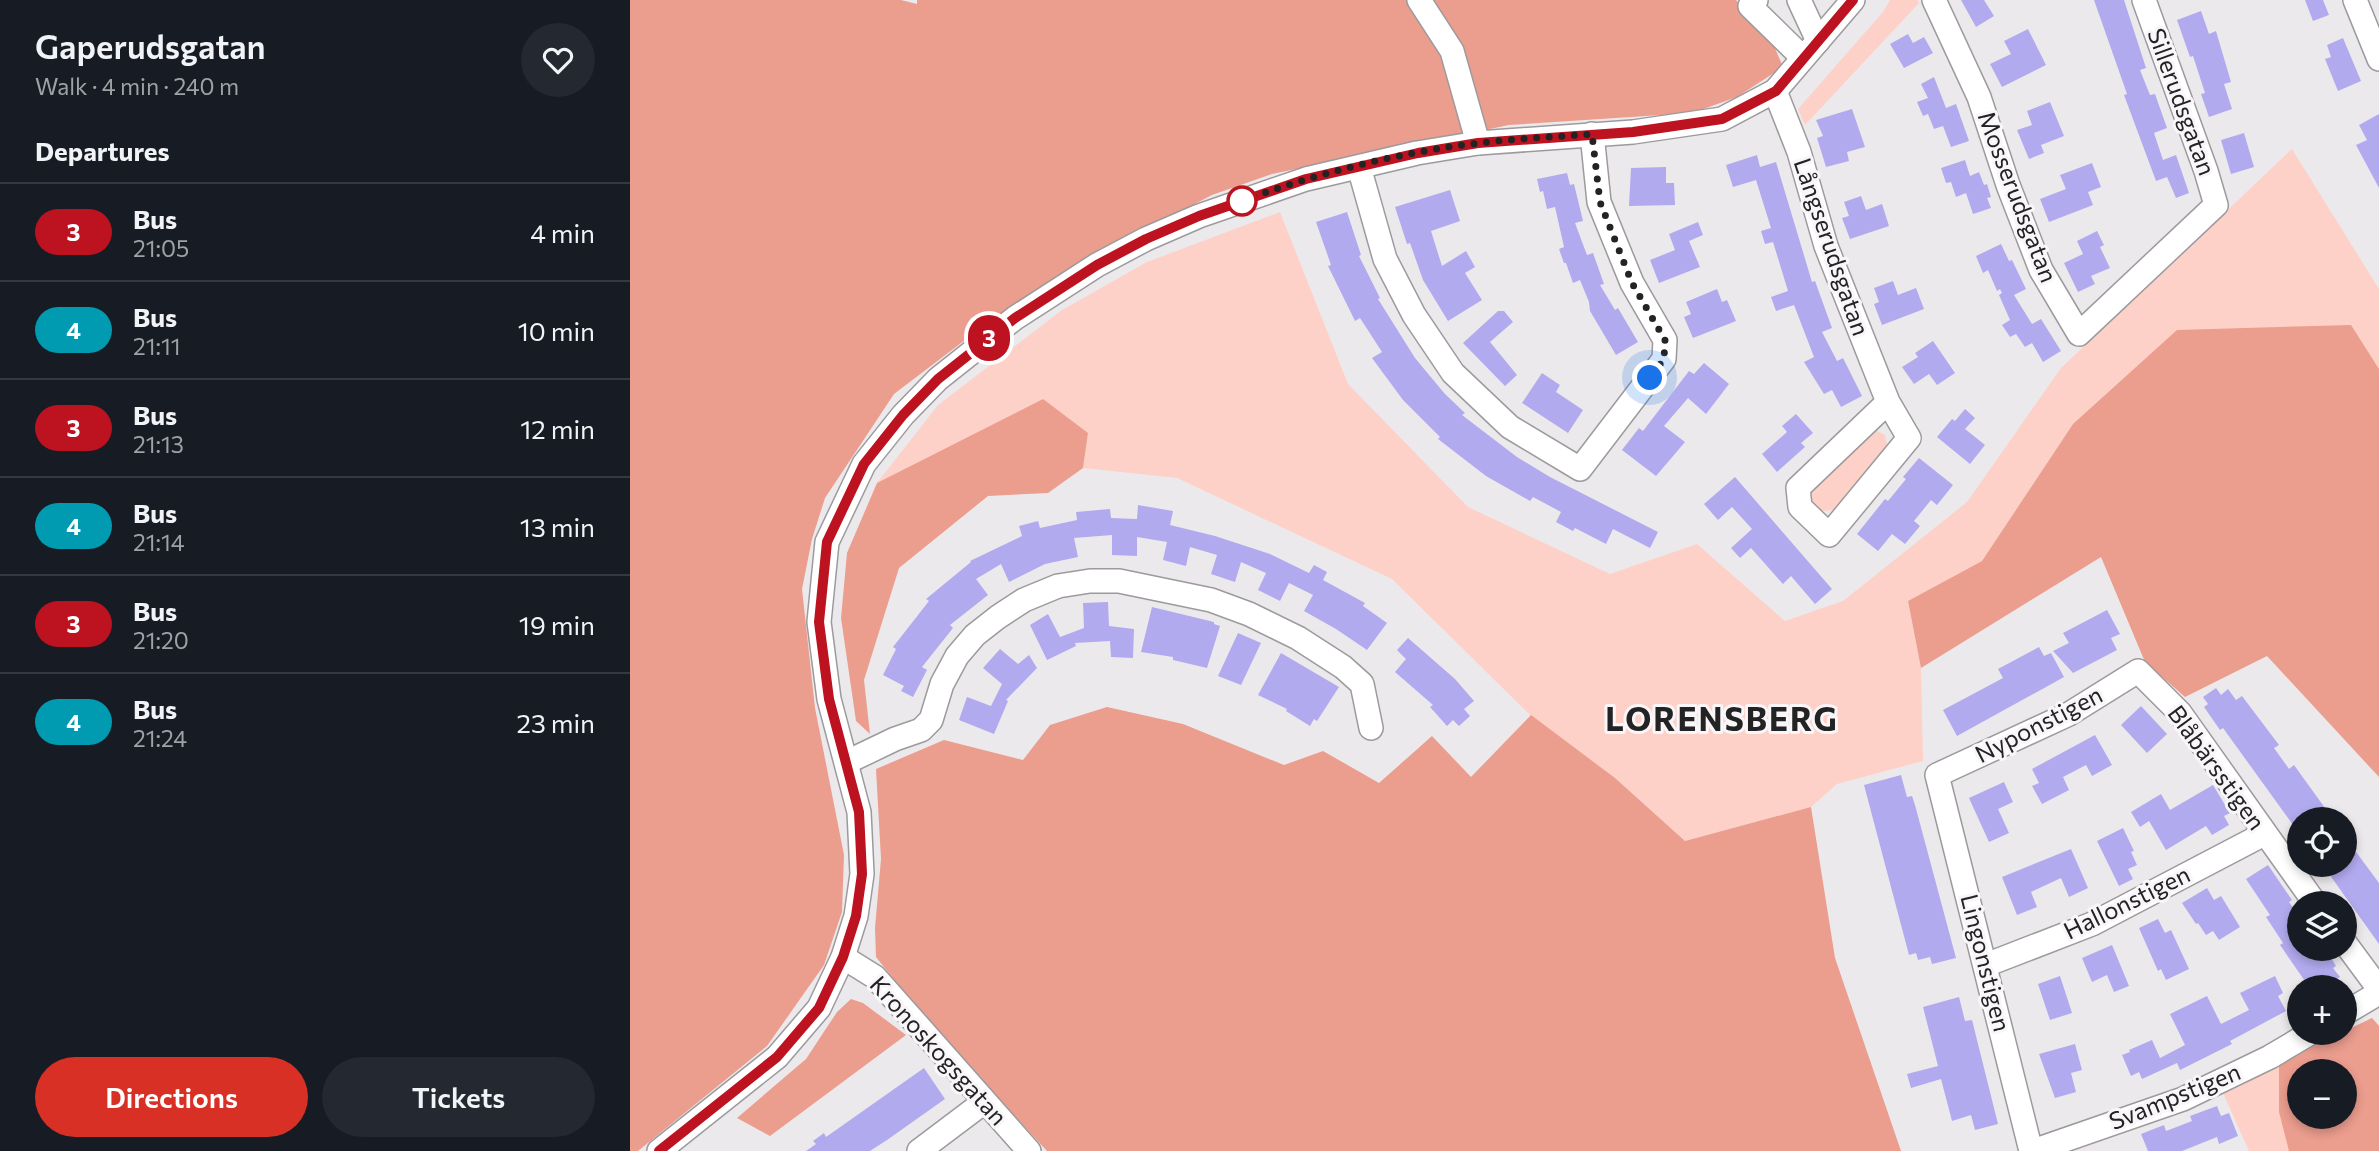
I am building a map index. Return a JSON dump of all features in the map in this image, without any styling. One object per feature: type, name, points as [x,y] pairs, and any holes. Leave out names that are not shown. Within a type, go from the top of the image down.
[{"type":"street","points":[[1419,0],[1452,51],[1478,143]]},
{"type":"street","points":[[1756,0],[1750,6],[1803,58]]},
{"type":"street","points":[[1799,0],[1818,40]]},
{"type":"street","points":[[659,1151],[777,1057],[819,1008],[843,957],[856,916],[862,874],[859,812],[829,699],[819,622],[827,542],[864,464],[903,415],[938,379],[1015,318],[1097,265],[1146,239],[1199,216],[1306,179],[1418,153],[1478,143],[1633,132],[1722,119],[1776,91],[1853,0]]},
{"type":"street","name":"Mosserudsgatan","points":[[1934,0],[1979,97],[2008,185],[2041,270],[2078,334],[2216,205]]},
{"type":"street","name":"Sillerudsgatan","points":[[2144,0],[2216,205]]},
{"type":"street","points":[[2355,0],[2379,59]]},
{"type":"street","name":"Långserudsgatan","points":[[1776,91],[1799,152],[1825,246],[1888,402],[1909,438],[1829,535],[1800,507],[1798,488],[1888,402]]},
{"type":"street","points":[[1359,167],[1385,259],[1414,315],[1453,373],[1510,427],[1580,469],[1664,359],[1665,340],[1632,283],[1600,202],[1592,134]]},
{"type":"street","points":[[847,762],[921,730],[931,720],[942,684],[957,656],[975,635],[998,617],[1024,600],[1058,586],[1090,581],[1119,581],[1211,600],[1250,614],[1298,638],[1343,667],[1362,684],[1371,728]]},
{"type":"street","name":"Nyponstigen","points":[[1937,775],[2069,714],[2138,671]]},
{"type":"street","name":"Blåbärsstigen","points":[[2138,671],[2180,713],[2306,891]]},
{"type":"street","name":"Lingonstigen","points":[[1937,775],[2032,1151]]},
{"type":"street","name":"Hallonstigen","points":[[1986,965],[2092,924],[2264,834]]},
{"type":"street","name":"Kronoskogsgatan","points":[[843,957],[875,978],[1029,1151]]},
{"type":"street","points":[[2357,960],[2379,991],[2357,1005]]},
{"type":"street","name":"Svampstigen","points":[[2032,1151],[2183,1099],[2290,1045]]},
{"type":"street","points":[[919,1151],[984,1102]]},
{"type":"shaded area","points":[[630,0],[901,0],[917,4],[917,0],[1736,0],[1771,39],[1783,67],[1737,97],[1692,113],[1509,125],[1272,174],[1212,195],[1077,265],[969,337],[894,394],[825,498],[812,539],[802,589],[815,708],[844,855],[842,912],[824,965],[767,1046],[638,1151],[630,1151]]},
{"type":"shaded area","points":[[1890,0],[1917,0],[1919,3],[1805,125],[1798,109],[1883,12]]},
{"type":"shaded area","points":[[2292,149],[2379,289],[2379,369],[2350,325],[2073,424],[1982,561],[1908,601],[1921,668],[1923,761],[1837,784],[1811,807],[1685,841],[1615,778],[1530,715],[1392,579],[1177,478],[1083,468],[1088,433],[877,483],[938,405],[1062,310],[1147,262],[1280,212],[1348,384],[1468,507],[1610,574],[1697,544],[1785,621],[1843,601],[1967,502],[2061,368]]},
{"type":"shaded area","points":[[2351,325],[2379,369],[2379,777],[2267,656],[2185,697],[2145,662],[2101,557],[1921,668],[1908,601],[1982,561],[2073,424],[2177,330]]},
{"type":"shaded area","points":[[1043,399],[1088,433],[1083,468],[1048,493],[988,496],[899,568],[864,680],[870,734],[856,721],[841,618],[847,553],[877,483]]},
{"type":"shaded area","points":[[1874,429],[1885,435],[1887,445],[1836,510],[1821,511],[1810,502],[1811,486]]},
{"type":"shaded area","points":[[1107,707],[1183,724],[1284,765],[1323,751],[1379,783],[1432,736],[1471,777],[1531,715],[1615,778],[1685,841],[1811,807],[1835,958],[1901,1151],[1047,1151],[926,1020],[876,957],[875,928],[881,859],[876,769],[944,740],[1023,760],[1050,725]]},
{"type":"shaded area","points":[[851,999],[863,1003],[906,1035],[770,1136],[737,1118],[806,1059],[837,1012]]},
{"type":"shaded area","points":[[2372,1018],[2379,1026],[2379,1151],[2249,1151],[2223,1093],[2287,1059],[2287,1129],[2357,1129],[2357,1059],[2287,1059],[2316,1045],[2357,1045],[2357,1025]]},
{"type":"shaded area","points":[[2372,1018],[2379,1026],[2379,1151],[2289,1151],[2279,1112],[2279,1063],[2287,1059],[2287,1129],[2357,1129],[2357,1059],[2287,1059],[2316,1045],[2357,1045],[2357,1025]]},
{"type":"building","points":[[1961,0],[1984,0],[1994,16],[1976,27]]},
{"type":"building","points":[[2094,0],[2124,0],[2146,68],[2140,70],[2150,95],[2155,94],[2167,128],[2154,133],[2163,160],[2176,155],[2189,193],[2176,198],[2167,177],[2156,181],[2124,95],[2127,94]]},
{"type":"building","points":[[2305,0],[2323,0],[2329,15],[2313,21]]},
{"type":"building","points":[[2201,11],[2209,34],[2216,31],[2231,82],[2224,84],[2232,109],[2209,117],[2201,94],[2205,93],[2193,56],[2190,57],[2177,20]]},
{"type":"building","points":[[2028,29],[2046,65],[2002,87],[1990,64],[2011,54],[2004,41]]},
{"type":"building","points":[[1908,34],[1913,43],[1924,37],[1933,53],[1904,68],[1890,44]]},
{"type":"building","points":[[2343,38],[2361,81],[2338,91],[2325,59],[2331,57],[2327,45]]},
{"type":"building","points":[[1934,77],[1946,108],[1956,104],[1969,141],[1951,147],[1943,126],[1934,129],[1928,114],[1923,116],[1917,102],[1928,98],[1921,84]]},
{"type":"building","points":[[2050,102],[2064,136],[2041,145],[2044,153],[2029,159],[2017,130],[2032,125],[2027,111]]},
{"type":"building","points":[[1852,109],[1865,147],[1847,152],[1849,161],[1826,167],[1817,138],[1823,136],[1816,120]]},
{"type":"building","points":[[2379,114],[2379,188],[2356,145],[2367,140],[2359,125]]},
{"type":"building","points":[[2244,133],[2254,167],[2231,174],[2221,140]]},
{"type":"building","points":[[1757,155],[1760,167],[1776,162],[1812,282],[1815,281],[1832,328],[1822,332],[1837,361],[1843,358],[1862,396],[1841,407],[1832,390],[1824,394],[1804,362],[1814,357],[1794,305],[1776,311],[1771,297],[1788,291],[1773,242],[1765,244],[1761,231],[1771,228],[1756,180],[1733,187],[1726,165]]},
{"type":"building","points":[[1965,160],[1970,176],[1979,172],[1991,197],[1987,198],[1991,208],[1973,214],[1966,193],[1956,197],[1951,182],[1946,183],[1941,168]]},
{"type":"building","points":[[2092,163],[2101,187],[2088,192],[2093,205],[2049,222],[2040,199],[2066,189],[2060,175]]},
{"type":"building","points":[[1666,167],[1666,183],[1674,183],[1675,205],[1629,206],[1631,168]]},
{"type":"building","points":[[1567,173],[1570,185],[1574,184],[1583,221],[1575,223],[1587,255],[1593,253],[1604,284],[1600,285],[1615,310],[1618,308],[1638,342],[1616,355],[1590,311],[1580,280],[1573,283],[1559,249],[1564,247],[1555,207],[1547,209],[1543,191],[1540,192],[1537,179]]},
{"type":"building","points":[[1450,190],[1460,221],[1431,231],[1442,266],[1466,251],[1475,267],[1465,273],[1482,300],[1448,321],[1423,280],[1395,207]]},
{"type":"building","points":[[1861,196],[1866,210],[1882,204],[1889,226],[1850,239],[1842,218],[1849,216],[1844,202]]},
{"type":"building","points":[[1347,212],[1361,255],[1359,256],[1380,298],[1378,299],[1415,358],[1465,413],[1462,415],[1517,457],[1550,477],[1658,532],[1650,548],[1613,529],[1606,544],[1575,528],[1573,531],[1556,522],[1561,512],[1533,497],[1530,501],[1486,476],[1438,439],[1440,437],[1403,400],[1372,358],[1382,352],[1360,318],[1355,321],[1328,266],[1331,265],[1316,222]]},
{"type":"building","points":[[1698,222],[1703,235],[1689,241],[1700,267],[1659,283],[1650,260],[1675,250],[1669,234]]},
{"type":"building","points":[[2097,231],[2104,245],[2100,247],[2110,268],[2091,276],[2095,284],[2078,292],[2064,263],[2083,254],[2077,241]]},
{"type":"building","points":[[2001,244],[2026,289],[2014,295],[2032,324],[2041,319],[2061,351],[2043,362],[2032,343],[2025,347],[2016,334],[2010,337],[2002,325],[2010,320],[1999,295],[2002,293],[2000,289],[1997,291],[1988,270],[1983,273],[1976,256]]},
{"type":"building","points":[[1893,281],[1898,295],[1916,288],[1924,309],[1882,325],[1874,304],[1879,302],[1874,288]]},
{"type":"building","points":[[1717,289],[1722,302],[1727,300],[1736,321],[1693,338],[1684,317],[1691,314],[1686,302]]},
{"type":"building","points":[[1498,311],[1504,311],[1513,322],[1490,342],[1517,375],[1505,386],[1463,343]]},
{"type":"building","points":[[1933,341],[1955,373],[1937,385],[1929,374],[1914,384],[1902,367],[1918,357],[1915,353]]},
{"type":"building","points":[[1704,363],[1729,384],[1706,414],[1688,398],[1664,426],[1685,442],[1656,476],[1622,450],[1639,428],[1643,431],[1689,371],[1694,374]]},
{"type":"building","points":[[1542,373],[1560,385],[1556,392],[1583,410],[1568,433],[1522,403]]},
{"type":"building","points":[[1965,409],[1975,418],[1965,429],[1985,445],[1970,464],[1937,437],[1952,419],[1955,421]]},
{"type":"building","points":[[1796,414],[1813,433],[1801,443],[1805,447],[1777,472],[1762,454],[1787,432],[1782,426]]},
{"type":"building","points":[[1919,458],[1953,485],[1937,505],[1931,500],[1914,521],[1920,526],[1905,544],[1892,534],[1878,551],[1857,534],[1885,499],[1888,501],[1906,479],[1903,477]]},
{"type":"building","points":[[1735,477],[1832,589],[1815,604],[1791,576],[1783,584],[1751,548],[1740,558],[1731,548],[1752,529],[1732,507],[1718,520],[1704,504]]},
{"type":"building","points":[[1138,505],[1173,511],[1170,525],[1270,554],[1309,573],[1314,565],[1327,572],[1323,580],[1365,603],[1363,606],[1387,623],[1367,650],[1304,611],[1313,595],[1289,583],[1280,601],[1258,590],[1266,573],[1241,562],[1235,582],[1211,574],[1217,555],[1190,547],[1186,566],[1163,560],[1167,542],[1137,537],[1137,556],[1112,555],[1112,535],[1074,538],[1078,557],[1045,564],[1009,582],[1001,564],[976,579],[988,595],[950,625],[953,628],[922,667],[927,670],[913,697],[901,691],[904,686],[883,675],[896,649],[893,647],[929,601],[926,599],[970,561],[1022,536],[1019,526],[1038,521],[1040,528],[1077,520],[1076,512],[1110,509],[1111,518],[1137,519]]},
{"type":"building","points":[[1108,602],[1109,626],[1134,629],[1133,658],[1111,657],[1110,641],[1075,643],[1076,646],[1047,660],[1030,625],[1048,614],[1060,637],[1084,628],[1083,603]]},
{"type":"building","points":[[1152,607],[1214,622],[1220,626],[1207,668],[1173,660],[1173,657],[1141,652]]},
{"type":"building","points":[[2107,610],[2120,634],[2111,638],[2117,650],[2073,673],[2053,651],[2069,643],[2063,633]]},
{"type":"building","points":[[1238,633],[1261,643],[1241,685],[1218,676]]},
{"type":"building","points":[[1408,638],[1455,679],[1474,701],[1464,709],[1470,716],[1459,726],[1453,720],[1447,726],[1430,707],[1433,705],[1395,672],[1406,659],[1397,650]]},
{"type":"building","points":[[2039,647],[2044,656],[2051,653],[2064,677],[1957,736],[1943,710],[2003,678],[1998,669]]},
{"type":"building","points":[[1000,649],[1018,664],[1029,655],[1037,668],[1006,700],[1008,701],[994,734],[959,720],[967,697],[991,706],[1002,684],[983,668]]},
{"type":"building","points":[[1281,653],[1339,687],[1317,721],[1314,719],[1310,726],[1286,711],[1287,709],[1258,695]]},
{"type":"building","points":[[2216,688],[2221,695],[2228,689],[2236,700],[2242,696],[2279,745],[2274,748],[2289,769],[2294,765],[2324,807],[2287,807],[2287,817],[2223,728],[2220,730],[2204,707],[2208,704],[2203,697]]},
{"type":"building","points":[[2141,706],[2167,734],[2147,753],[2121,725]]},
{"type":"building","points":[[2095,735],[2112,765],[2092,776],[2086,765],[2063,777],[2069,790],[2042,804],[2032,786],[2039,783],[2032,769]]},
{"type":"building","points":[[1901,775],[1907,797],[1912,796],[1915,805],[1956,958],[1932,964],[1930,957],[1918,960],[1916,953],[1909,955],[1864,785]]},
{"type":"building","points":[[2004,782],[2013,802],[1998,809],[2009,833],[1989,842],[1969,798]]},
{"type":"building","points":[[2213,785],[2230,813],[2224,816],[2229,825],[2212,835],[2206,826],[2166,850],[2149,821],[2140,827],[2131,812],[2161,794],[2170,810]]},
{"type":"building","points":[[2123,828],[2134,851],[2131,852],[2137,865],[2128,869],[2133,879],[2119,886],[2097,841]]},
{"type":"building","points":[[2071,849],[2088,888],[2069,897],[2061,878],[2031,892],[2037,907],[2017,915],[2002,877]]},
{"type":"building","points":[[2357,853],[2379,883],[2379,944],[2357,913],[2357,891],[2341,891],[2331,877],[2357,877]]},
{"type":"building","points":[[2268,865],[2287,893],[2287,955],[2280,945],[2283,943],[2266,917],[2270,915],[2246,879]]},
{"type":"building","points":[[2207,888],[2214,900],[2221,896],[2240,927],[2219,940],[2213,931],[2206,935],[2182,903]]},
{"type":"building","points":[[2158,919],[2165,933],[2171,930],[2189,969],[2166,980],[2161,969],[2158,971],[2139,928]]},
{"type":"building","points":[[2112,945],[2129,986],[2114,992],[2107,975],[2092,982],[2082,958]]},
{"type":"building","points":[[2291,961],[2333,961],[2336,966],[2333,968],[2338,975],[2301,975]]},
{"type":"building","points":[[2060,976],[2072,1013],[2050,1020],[2038,984]]},
{"type":"building","points":[[2275,976],[2283,993],[2278,996],[2286,1011],[2230,1041],[2232,1044],[2180,1070],[2177,1063],[2142,1079],[2139,1072],[2131,1076],[2122,1055],[2130,1052],[2129,1050],[2152,1040],[2160,1058],[2185,1045],[2170,1014],[2207,996],[2221,1024],[2249,1010],[2240,993]]},
{"type":"building","points":[[1959,997],[1965,1021],[1972,1020],[1998,1124],[1975,1130],[1971,1115],[1952,1121],[1941,1079],[1911,1088],[1907,1074],[1938,1066],[1923,1007]]},
{"type":"building","points":[[2075,1044],[2082,1070],[2071,1073],[2076,1092],[2055,1098],[2039,1054]]},
{"type":"building","points":[[924,1068],[945,1099],[887,1140],[870,1151],[806,1151],[816,1144],[813,1141],[824,1133],[826,1137]]},
{"type":"building","points":[[2217,1106],[2221,1116],[2229,1113],[2238,1136],[2219,1144],[2217,1137],[2182,1151],[2148,1151],[2141,1134],[2164,1125],[2166,1131],[2192,1121],[2190,1116]]},
{"type":"bus line","name":"3","points":[[659,1151],[777,1057],[819,1008],[843,957],[856,916],[862,874],[859,812],[829,699],[819,622],[827,542],[864,464],[903,415],[938,379],[1015,318],[1097,265],[1146,239],[1199,216],[1306,179],[1418,153],[1478,143],[1633,132],[1722,119],[1776,91],[1853,0]]},
{"type":"district","name":"LORENSBERG","points":[[1722,720]]},
{"type":"route","points":[[1242,201],[1306,179],[1418,153],[1478,143],[1592,134],[1600,202],[1632,283],[1665,340],[1664,359],[1650,378]]}]
